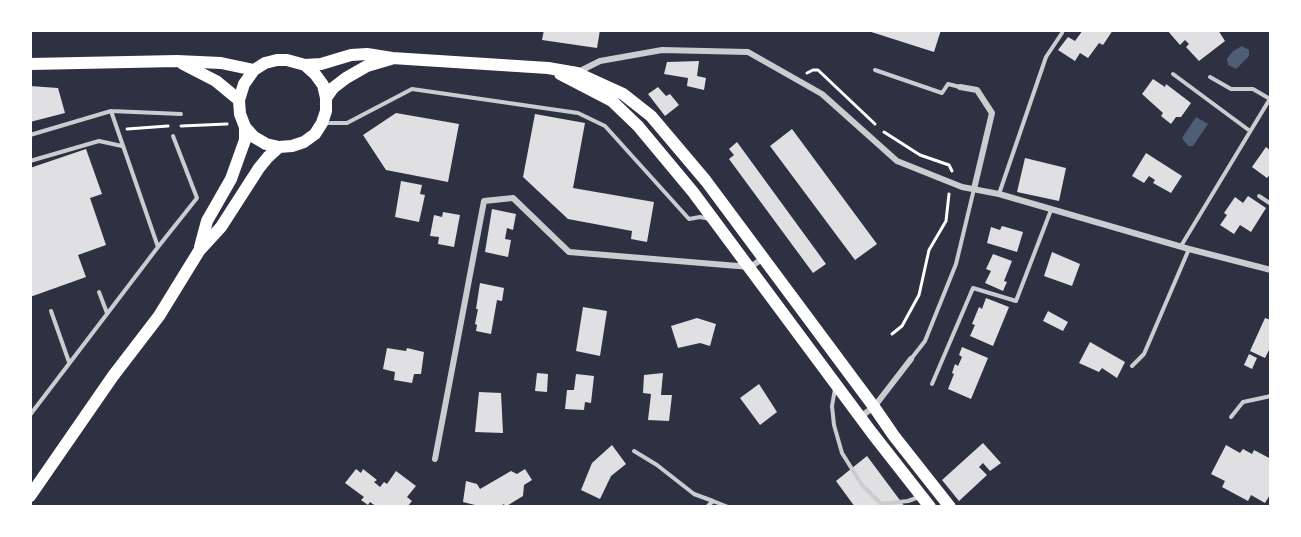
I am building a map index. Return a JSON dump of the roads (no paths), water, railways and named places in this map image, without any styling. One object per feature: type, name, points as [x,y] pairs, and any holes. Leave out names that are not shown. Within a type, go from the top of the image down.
[{"type":"main road","points":[[304,65],[319,79],[326,98],[326,111],[322,123],[315,134],[304,142],[279,147],[266,144],[254,137],[245,127],[240,114],[239,100],[244,84],[254,70],[265,63],[277,60],[304,65],[321,64],[351,55],[367,54],[392,58],[548,68],[577,73],[623,94],[651,116],[764,257],[894,436],[950,507]]},
{"type":"main road","points":[[326,98],[333,88],[346,78],[367,66],[392,58]]},
{"type":"main road","points":[[30,64],[177,61],[221,63],[254,70]]},
{"type":"main road","points":[[177,61],[216,81],[239,100]]},
{"type":"main road","points":[[548,68],[612,101],[638,126],[717,219],[837,386],[930,507]]},
{"type":"main road","points":[[199,251],[207,221],[231,179],[245,140],[245,127]]},
{"type":"main road","points":[[30,496],[113,376],[159,316],[199,251],[221,227],[259,168],[279,147]]},
{"type":"street","points":[[577,73],[600,61],[662,50],[748,52],[822,94],[897,161],[954,184],[999,194],[1189,249],[1271,270]]},
{"type":"street","points":[[960,87],[977,90],[992,113],[974,189]]},
{"type":"street","points":[[435,459],[484,201],[513,198],[569,252],[750,267],[764,257]]},
{"type":"street","points":[[860,417],[874,407],[911,359]]},
{"type":"lane","points":[[999,194],[1046,57],[1062,33]]},
{"type":"lane","points":[[875,70],[942,93],[948,84],[960,87]]},
{"type":"lane","points":[[1173,74],[1250,131]]},
{"type":"lane","points":[[1181,246],[1270,98],[1253,89],[1231,89],[1210,77]]},
{"type":"lane","points":[[322,123],[347,123],[412,89],[578,113],[605,126],[680,212],[689,219],[700,217],[717,219]]},
{"type":"lane","points":[[111,111],[158,247]]},
{"type":"lane","points":[[30,135],[111,111],[181,114]]},
{"type":"lane","points":[[30,413],[197,198],[173,136]]},
{"type":"lane","points":[[30,161],[99,141],[123,147]]},
{"type":"lane","points":[[911,359],[925,341],[956,264],[974,189]]},
{"type":"lane","points":[[1259,196],[1271,204]]},
{"type":"lane","points":[[932,384],[974,288],[1016,301],[1052,209]]},
{"type":"lane","points":[[1132,366],[1144,354],[1189,249]]},
{"type":"lane","points":[[99,292],[107,313]]},
{"type":"lane","points":[[51,311],[70,363]]},
{"type":"lane","points":[[837,386],[832,406],[834,425],[842,453],[862,485],[881,504],[922,497]]},
{"type":"lane","points":[[1231,417],[1243,402],[1271,396]]},
{"type":"lane","points":[[634,451],[657,465],[694,494],[728,507]]},
{"type":"lane","points":[[706,507],[713,501]]},
{"type":"water","points":[[1242,46],[1249,50],[1249,56],[1236,69],[1228,65],[1227,59],[1233,51]]},
{"type":"water","points":[[1196,117],[1208,124],[1193,146],[1188,146],[1182,138]]}]
